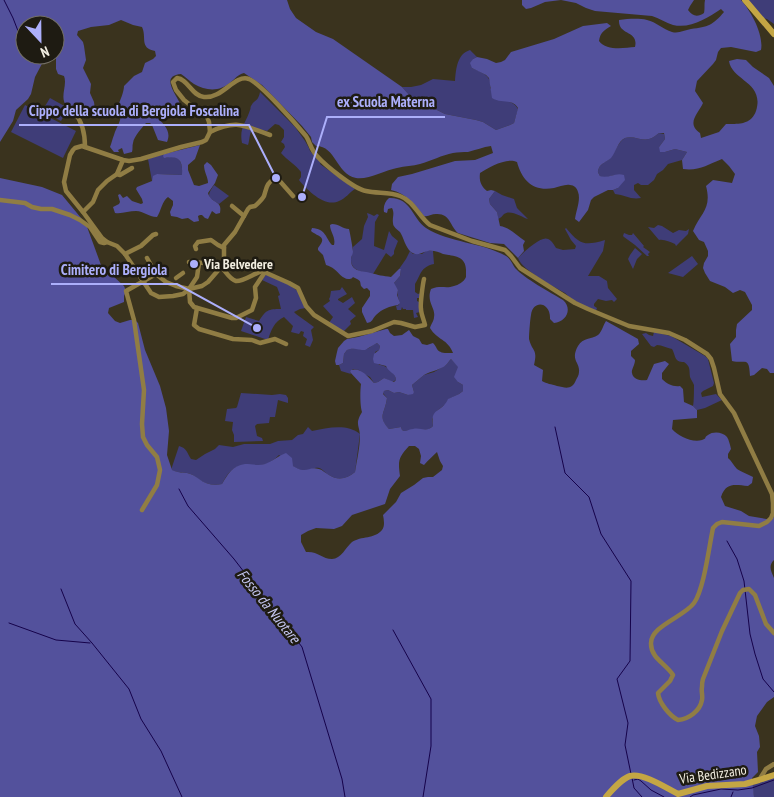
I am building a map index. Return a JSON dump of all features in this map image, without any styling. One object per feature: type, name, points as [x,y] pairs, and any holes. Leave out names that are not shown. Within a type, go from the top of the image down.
[{"type":"street","points":[[745,0],[774,34]]},
{"type":"street","points":[[190,289],[178,296],[159,297],[151,293],[125,254],[117,246],[107,242],[97,233],[66,191],[64,182],[71,152],[78,146],[123,160],[136,160],[181,146],[202,142],[206,140],[210,132],[206,114],[184,100],[176,90],[173,82],[177,78],[183,80],[199,95],[206,97],[221,92],[240,78],[250,80],[268,95],[307,137],[316,155],[338,174],[362,190],[392,193],[401,196],[430,225],[472,242],[505,250],[520,268],[588,310],[629,326],[669,333],[685,340],[711,358],[720,394],[734,413],[768,487],[773,500],[773,508],[771,518],[759,526],[722,522],[716,524],[713,528],[700,592],[695,602],[651,638],[654,654],[673,674],[670,681],[658,693],[660,701],[673,717],[678,720],[685,719],[699,708],[703,699],[703,679],[722,631],[740,592],[743,590],[749,589],[755,595],[766,624],[774,633]]},
{"type":"street","points":[[74,112],[78,116],[85,137],[85,147]]},
{"type":"street","points":[[210,132],[228,125],[241,125],[270,136]]},
{"type":"street","points":[[117,174],[123,160]]},
{"type":"street","points":[[83,212],[93,202],[98,190],[107,181],[117,174],[132,168]]},
{"type":"street","points":[[147,258],[156,274],[162,280],[174,286],[190,289],[197,288],[204,285],[221,267],[224,261],[224,245],[235,232],[250,207],[255,206],[262,200],[266,188],[272,179],[278,179],[293,196]]},
{"type":"street","points":[[0,200],[25,203],[41,209],[52,209],[70,215],[90,228],[100,242],[107,242]]},
{"type":"street","points":[[232,206],[244,216]]},
{"type":"street","points":[[125,254],[141,246],[156,234]]},
{"type":"street","points":[[196,249],[195,246],[198,242],[211,240],[224,248]]},
{"type":"street","points":[[189,262],[221,267],[231,278],[238,281],[259,272],[265,272],[298,288],[306,306],[314,315],[346,335],[352,336],[396,322],[411,326],[423,326],[425,324],[421,307],[422,282],[424,280]]},
{"type":"street","points":[[202,263],[190,289],[190,302],[192,306],[234,318],[252,310],[256,298],[255,286],[265,272]]},
{"type":"street","points":[[176,278],[183,273]]},
{"type":"street","points":[[142,510],[157,486],[160,470],[157,457],[147,446],[143,436],[144,390],[134,320],[126,291],[156,274]]},
{"type":"street","points":[[197,308],[194,325],[199,329],[233,339],[252,340],[260,343],[275,339],[286,344]]},
{"type":"street","points":[[759,780],[766,770],[774,764]]},
{"type":"street","name":"Via Bedizzano","points":[[606,797],[629,776],[641,776],[678,794],[707,786],[744,784],[774,775]]},
{"type":"shaded area","points":[[0,0],[287,0],[296,18],[316,32],[333,39],[402,87],[411,97],[445,114],[483,122],[496,130],[514,123],[518,108],[513,103],[492,98],[489,78],[472,68],[470,63],[473,59],[477,57],[496,63],[501,62],[511,52],[554,39],[583,26],[607,23],[611,26],[604,30],[600,36],[599,41],[602,44],[611,48],[635,47],[634,38],[622,29],[619,20],[647,20],[677,33],[710,25],[724,12],[721,9],[698,22],[680,26],[652,16],[595,11],[576,3],[561,0],[694,0],[688,10],[698,16],[704,13],[705,0],[741,0],[749,10],[759,30],[761,50],[756,52],[731,47],[721,48],[716,60],[697,81],[695,91],[703,103],[693,122],[701,138],[719,132],[726,124],[744,123],[754,116],[758,101],[756,94],[731,68],[729,61],[737,59],[746,60],[769,78],[774,86],[774,373],[770,373],[767,369],[762,368],[750,376],[748,363],[732,361],[730,344],[736,337],[737,324],[752,310],[752,305],[745,292],[740,290],[733,293],[725,287],[710,281],[703,268],[708,251],[704,242],[699,240],[693,231],[707,205],[706,186],[713,180],[732,183],[735,174],[722,159],[698,168],[683,169],[682,160],[687,152],[675,149],[660,152],[659,147],[665,139],[664,133],[659,133],[652,138],[646,139],[625,138],[621,142],[611,158],[601,165],[598,171],[600,176],[603,177],[618,174],[624,175],[625,180],[618,188],[608,190],[594,197],[588,210],[579,222],[575,219],[579,195],[574,186],[566,185],[547,189],[535,187],[522,175],[517,162],[513,161],[503,162],[480,173],[480,181],[487,191],[495,191],[489,199],[490,204],[497,212],[500,226],[510,230],[525,241],[523,245],[524,251],[518,258],[504,244],[490,243],[458,233],[449,220],[441,214],[424,216],[405,196],[391,190],[392,184],[398,177],[455,161],[475,160],[493,153],[491,146],[468,152],[449,154],[420,164],[393,169],[366,178],[356,178],[344,171],[328,150],[316,146],[302,126],[262,85],[244,73],[218,89],[208,89],[199,86],[181,74],[174,76],[170,83],[182,108],[177,111],[163,110],[157,116],[168,131],[167,142],[158,140],[152,125],[146,123],[135,138],[132,152],[124,154],[122,148],[118,150],[119,152],[114,152],[110,147],[121,118],[118,107],[124,86],[134,76],[142,72],[145,63],[156,56],[155,51],[150,50],[145,45],[142,27],[121,20],[109,25],[78,31],[77,35],[83,42],[86,60],[83,68],[91,84],[90,93],[95,110],[84,107],[76,110],[65,104],[63,96],[64,76],[58,74],[56,69],[56,65],[65,65],[65,15],[15,15],[15,65],[41,65],[35,77],[31,94],[16,110],[13,121],[0,142]]},
{"type":"shaded area","points":[[522,0],[561,0],[545,2],[526,9],[522,5]]},
{"type":"shaded area","points":[[748,0],[774,0],[774,24],[763,18]]},
{"type":"shaded area","points":[[470,50],[477,57],[473,59],[472,68],[486,75],[490,88],[518,109],[514,123],[496,130],[483,122],[445,114],[411,97],[402,87],[421,85],[433,79],[455,81],[460,58]]},
{"type":"shaded area","points":[[260,92],[295,127],[310,151],[321,162],[320,164],[355,189],[343,199],[334,203],[322,200],[311,193],[299,180],[301,172],[281,153],[285,147],[281,142],[284,137],[284,130],[279,125],[275,124],[267,131],[253,128],[248,145],[242,143],[241,133],[243,126],[251,106]]},
{"type":"shaded area","points":[[50,98],[68,108],[61,121],[42,111]]},
{"type":"shaded area","points":[[25,105],[76,131],[63,158],[11,132]]},
{"type":"shaded area","points":[[659,133],[664,134],[665,139],[659,147],[665,152],[675,149],[687,152],[682,160],[668,164],[648,185],[638,183],[634,185],[634,190],[641,198],[615,194],[613,190],[618,188],[614,175],[604,178],[600,176],[598,171],[600,166],[611,157],[623,139],[631,137],[649,139]]},
{"type":"shaded area","points":[[200,145],[195,159],[188,165],[188,170],[194,185],[199,186],[208,183],[204,165],[207,162],[211,165],[218,175],[208,193],[220,206],[220,213],[216,214],[212,211],[208,219],[200,215],[198,216],[199,221],[194,222],[188,218],[182,219],[171,216],[170,212],[173,201],[168,197],[164,201],[157,217],[139,211],[115,213],[113,207],[120,202],[118,195],[120,194],[123,198],[127,196],[132,201],[141,204],[143,203],[136,189],[137,187],[152,181],[153,176],[157,174],[182,175],[181,162],[173,157],[164,158],[164,154]]},
{"type":"shaded area","points":[[164,154],[166,158],[175,157],[180,160],[182,175],[157,174],[152,181],[148,159]]},
{"type":"shaded area","points":[[0,178],[42,187],[62,195],[86,224],[101,265],[124,286],[126,291],[124,302],[109,308],[108,313],[115,321],[120,323],[135,320],[138,323],[145,350],[160,386],[166,408],[169,431],[167,455],[172,470],[190,474],[201,481],[213,485],[219,485],[237,467],[245,464],[265,464],[286,453],[292,458],[293,466],[298,469],[319,469],[332,477],[346,478],[355,472],[360,440],[358,422],[362,412],[361,384],[350,372],[351,370],[361,371],[374,383],[384,378],[394,382],[396,380],[395,376],[386,366],[374,363],[374,354],[379,350],[380,346],[377,343],[365,350],[347,350],[344,354],[343,363],[336,365],[338,348],[347,339],[388,329],[394,336],[402,335],[409,330],[422,344],[433,343],[440,352],[453,353],[451,348],[430,328],[434,320],[434,311],[430,301],[430,294],[431,289],[451,287],[462,282],[466,277],[464,262],[462,259],[436,251],[418,254],[411,252],[407,248],[400,232],[394,226],[392,208],[388,209],[387,213],[384,212],[386,201],[389,198],[407,204],[421,224],[435,233],[496,251],[506,256],[519,272],[563,300],[568,307],[568,311],[565,318],[558,322],[554,323],[550,319],[550,313],[545,306],[538,305],[532,310],[529,339],[535,353],[534,365],[543,370],[542,381],[568,388],[573,385],[579,373],[575,358],[578,346],[582,341],[598,335],[606,321],[638,339],[639,344],[631,351],[631,356],[635,360],[632,373],[636,379],[647,380],[654,364],[665,361],[669,364],[662,373],[662,379],[670,385],[680,386],[683,389],[684,402],[697,410],[697,418],[673,420],[672,429],[681,436],[694,441],[704,439],[713,433],[725,435],[731,449],[728,458],[737,469],[753,477],[752,483],[748,486],[732,486],[723,492],[721,497],[725,506],[741,511],[749,516],[772,520],[774,516],[774,560],[771,571],[774,578],[774,697],[767,702],[757,716],[755,726],[759,736],[760,747],[757,752],[758,772],[752,778],[754,797],[0,797]],"holes":[[[451,359],[458,367],[454,377],[463,385],[463,391],[448,399],[435,413],[433,416],[433,426],[428,429],[404,431],[401,427],[389,429],[383,421],[387,398],[383,394],[384,391],[388,390],[408,395],[413,394],[412,385],[424,375],[444,367]],[[409,446],[415,446],[419,449],[420,463],[424,465],[437,452],[443,466],[442,470],[433,477],[423,478],[401,493],[396,502],[383,515],[384,527],[379,533],[352,542],[341,555],[332,559],[306,552],[301,542],[301,535],[316,528],[334,529],[342,526],[352,515],[385,504],[390,489],[400,476],[399,463],[401,457]]]},
{"type":"shaded area","points":[[214,185],[229,196],[219,204],[209,196]]},
{"type":"shaded area","points":[[495,191],[514,199],[517,208],[528,219],[509,212],[498,219],[497,212],[490,204],[489,199]]},
{"type":"shaded area","points":[[367,213],[374,216],[379,215],[375,222],[374,246],[384,250],[389,231],[398,241],[394,254],[391,257],[386,253],[373,274],[356,269],[353,267],[351,260],[353,247],[362,239],[368,217]]},
{"type":"shaded area","points":[[330,225],[349,229],[353,252],[351,257],[352,264],[355,269],[391,277],[401,269],[400,276],[394,283],[398,290],[397,295],[400,303],[381,311],[369,323],[367,323],[362,308],[370,296],[370,291],[367,288],[364,289],[354,277],[350,279],[344,278],[326,265],[323,255],[318,250],[322,239],[311,231],[312,228],[323,232],[332,245],[334,245]]},
{"type":"shaded area","points":[[658,225],[673,233],[689,229],[688,234],[676,246],[675,244],[659,240],[648,227],[654,228]]},
{"type":"shaded area","points":[[566,228],[575,238],[583,243],[605,240],[603,251],[588,276],[599,276],[607,281],[608,288],[617,299],[614,302],[612,300],[598,299],[594,304],[597,308],[596,311],[579,304],[565,293],[539,278],[525,268],[518,258],[532,246],[546,238],[556,248],[563,250],[575,249],[576,246]]},
{"type":"shaded area","points":[[624,233],[632,235],[633,233],[643,247],[650,252],[649,256],[624,237]]},
{"type":"shaded area","points":[[635,248],[642,254],[637,259],[633,269],[628,259]]},
{"type":"shaded area","points":[[410,251],[413,254],[422,254],[426,251],[433,251],[434,264],[423,269],[415,284],[415,292],[421,293],[419,298],[417,298],[420,312],[416,313],[418,317],[414,318],[413,310],[406,310],[402,307],[401,310],[397,310],[396,306],[399,305],[398,290],[394,285],[400,276],[401,269],[399,269]]},
{"type":"shaded area","points":[[692,256],[698,264],[683,277],[668,273]]},
{"type":"shaded area","points":[[266,274],[290,285],[300,293],[306,308],[294,312],[314,327],[311,330],[313,340],[310,347],[305,345],[307,339],[303,336],[304,332],[301,331],[299,334],[291,332],[293,326],[284,317],[273,327],[268,340],[241,331],[246,317],[259,321],[268,311],[281,309],[278,296],[280,295],[277,287],[262,280]]},
{"type":"shaded area","points":[[342,287],[347,294],[338,300],[343,303],[352,297],[355,303],[348,309],[356,316],[350,321],[351,324],[343,332],[329,323],[333,317],[323,306],[330,301],[331,291],[340,290]]},
{"type":"shaded area","points":[[654,332],[671,336],[708,359],[714,383],[713,386],[701,393],[702,397],[716,394],[722,400],[697,410],[693,406],[694,385],[690,377],[689,367],[684,362],[677,360],[672,349],[659,345],[651,346],[642,334],[646,333],[653,336]]},
{"type":"shaded area","points":[[377,343],[380,346],[379,350],[375,352],[379,365],[385,366],[390,370],[396,377],[396,380],[392,382],[384,378],[374,383],[370,377],[359,370],[353,369],[350,372],[351,374],[341,371],[339,365],[343,363],[344,354],[347,350],[354,348],[362,350]]},
{"type":"shaded area","points":[[451,359],[459,367],[458,382],[463,385],[463,391],[449,399],[438,410],[432,419],[433,426],[425,430],[404,431],[401,427],[389,429],[383,421],[387,398],[383,393],[384,391],[388,390],[408,395],[414,392],[412,385],[424,375],[446,365]]},
{"type":"shaded area","points":[[241,393],[280,394],[286,395],[288,398],[288,403],[278,400],[275,417],[270,417],[269,423],[257,424],[255,426],[257,436],[262,438],[263,441],[234,442],[233,422],[225,421],[227,409],[237,407]]},
{"type":"shaded area","points":[[308,427],[312,431],[343,427],[360,434],[355,472],[346,478],[339,479],[332,477],[319,468],[303,471],[292,466],[279,455],[271,462],[265,464],[234,468],[222,484],[219,485],[201,481],[187,473],[171,470],[179,446],[185,449],[191,459],[196,460],[219,445],[233,447],[244,444],[270,444],[278,441],[292,440],[298,435],[303,434]]},
{"type":"shaded area","points":[[774,777],[774,797],[754,797],[752,785]]},
{"type":"waterway","points":[[4,0],[15,23]]},
{"type":"waterway","points":[[555,427],[565,473],[589,497],[601,534],[631,581],[630,661],[617,679],[628,723],[625,745],[631,774]]},
{"type":"waterway","name":"Fosso da Nuotare","points":[[179,489],[188,506],[234,559],[302,647],[342,779],[345,797]]},
{"type":"waterway","points":[[727,541],[737,559],[744,581],[750,634],[755,654],[763,679],[774,692]]},
{"type":"waterway","points":[[61,589],[75,624],[129,689],[141,719],[161,751],[182,797]]},
{"type":"waterway","points":[[9,623],[56,640],[90,643]]},
{"type":"waterway","points":[[393,630],[431,699],[431,746],[423,797]]},
{"type":"waterway","points":[[632,778],[634,788],[642,797]]},
{"type":"waterway","points":[[634,780],[638,779],[651,790],[664,797]]},
{"type":"waterway","points":[[690,797],[721,789],[738,790],[752,788],[774,780]]},
{"type":"waterway","points":[[731,797],[733,792]]},
{"type":"place","name":"Cippo della scuola di Bergiola Foscalina","points":[[276,178]]},
{"type":"place","name":"ex Scuola Materna","points":[[302,197]]},
{"type":"place","name":"Via Belvedere","points":[[194,264]]},
{"type":"place","name":"Cimitero di Bergiola","points":[[257,328]]}]
